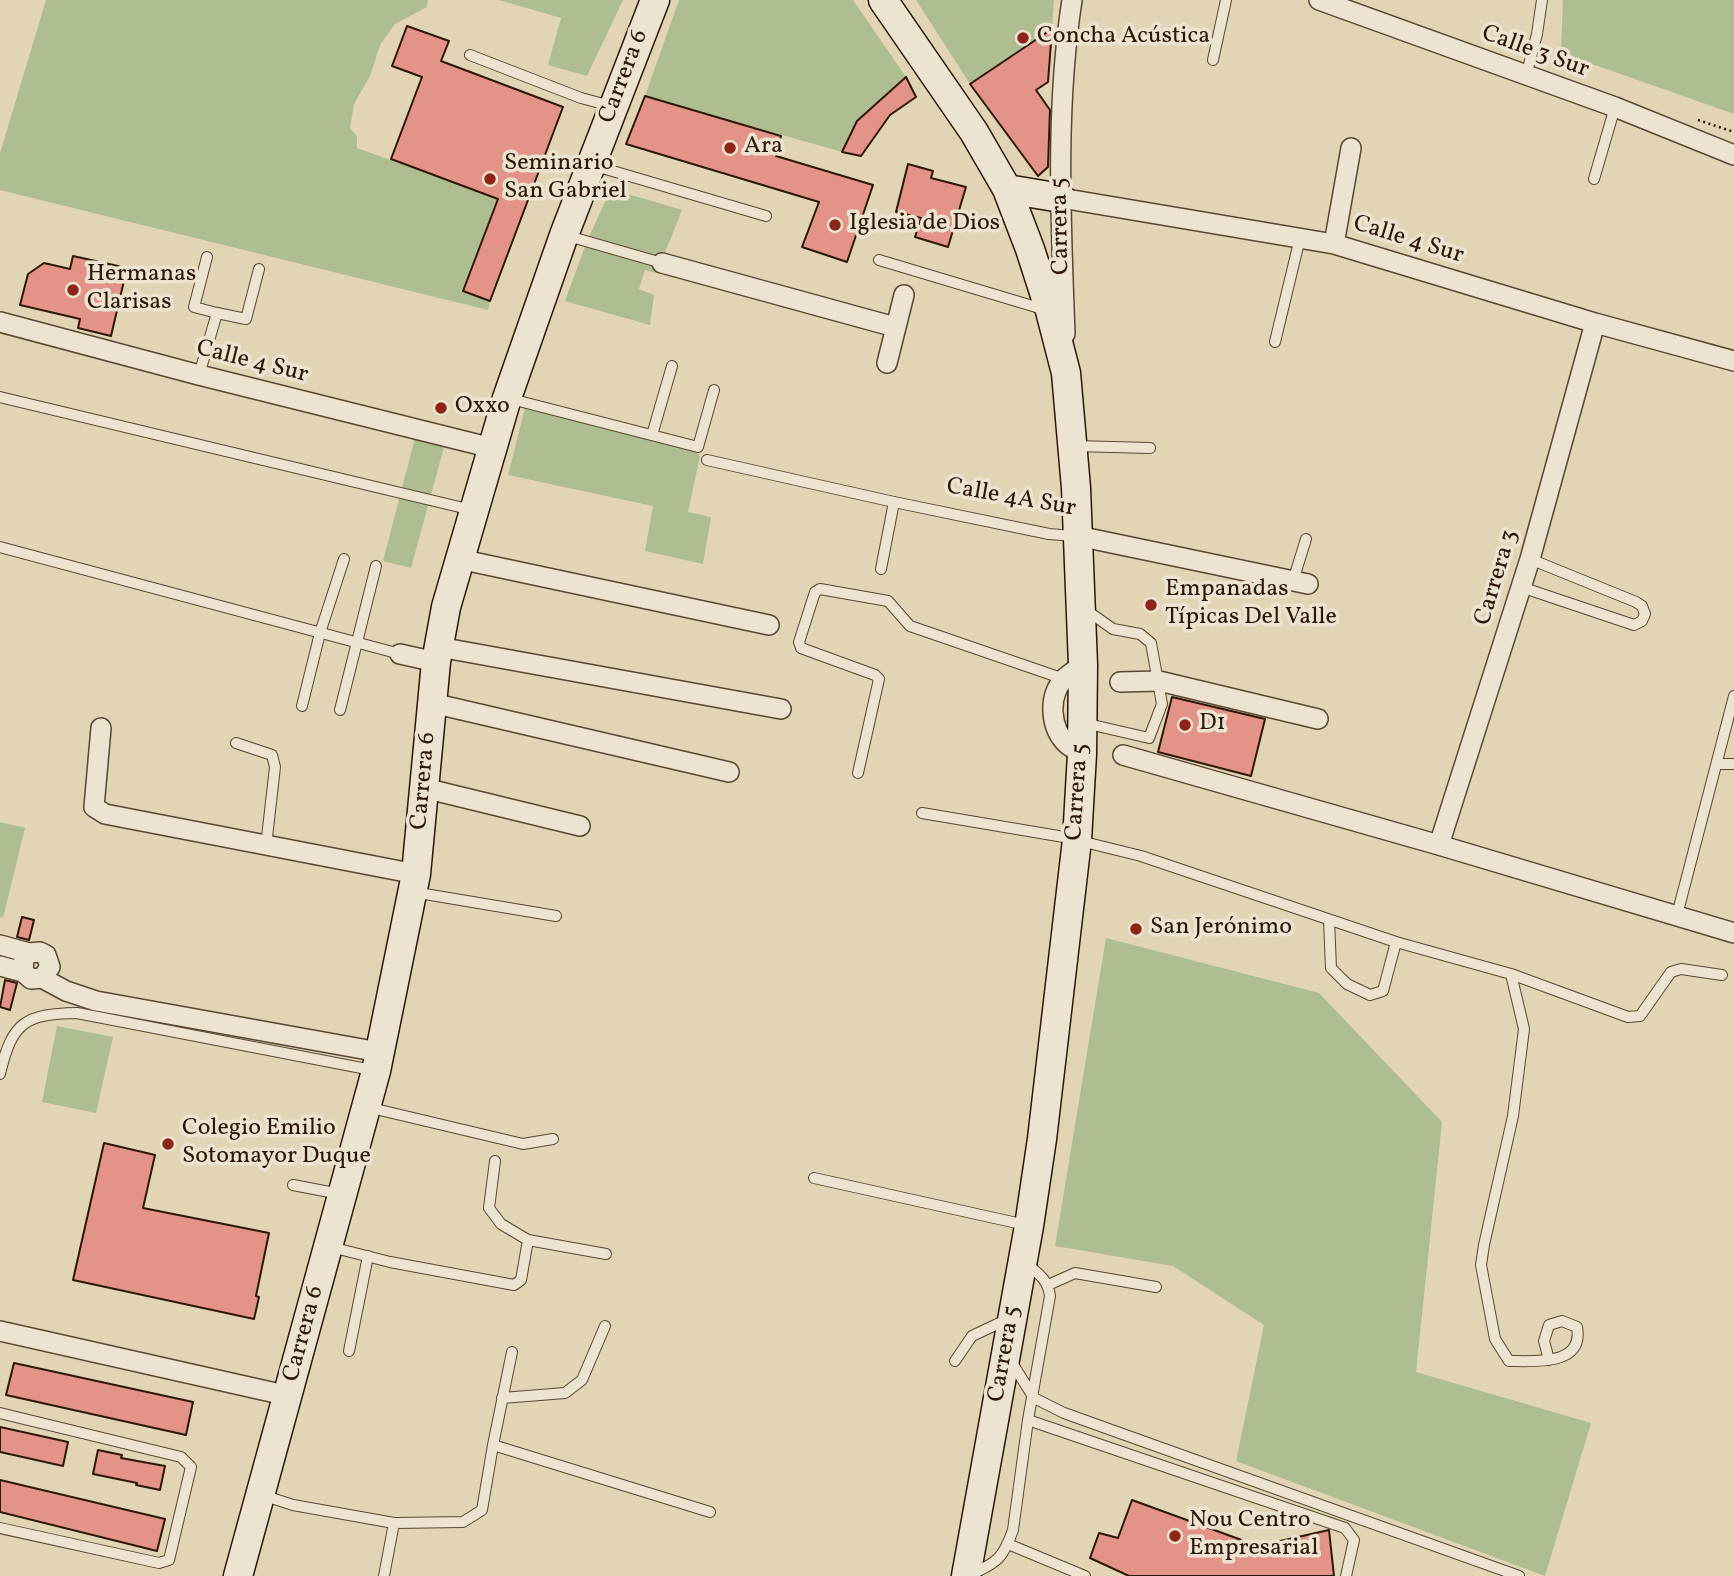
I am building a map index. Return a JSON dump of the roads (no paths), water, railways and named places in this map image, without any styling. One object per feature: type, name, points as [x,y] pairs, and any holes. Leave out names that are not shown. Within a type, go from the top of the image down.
[{"type":"main road","name":"Carrera 6","points":[[238,1576],[378,1062],[414,883],[432,703],[446,607],[472,510],[507,398],[564,235],[655,0]]},
{"type":"main road","points":[[883,0],[974,132],[1007,189],[1050,311],[1066,373]]},
{"type":"main road","points":[[1007,189],[1061,198]]},
{"type":"main road","name":"Carrera 5","points":[[967,1576],[1030,1226],[1076,839],[1083,723],[1073,672],[1082,607],[1066,373]]},
{"type":"street","name":"Carrera 5","points":[[1066,373],[1061,198],[1067,29],[1072,0]]},
{"type":"street","name":"Calle 3 Sur","points":[[1319,0],[1615,107],[1734,155]]},
{"type":"street","points":[[1334,244],[1351,148]]},
{"type":"street","name":"Calle 4 Sur","points":[[1061,198],[1334,244],[1595,323],[1734,360]]},
{"type":"street","points":[[662,263],[895,327]]},
{"type":"street","points":[[887,363],[904,295]]},
{"type":"street","name":"Calle 4 Sur","points":[[0,322],[492,448]]},
{"type":"street","name":"Carrera 3","points":[[1439,845],[1530,559],[1595,323]]},
{"type":"street","name":"Calle 4A Sur","points":[[1078,536],[1301,583]]},
{"type":"street","points":[[459,559],[769,625]]},
{"type":"street","points":[[400,654],[438,654],[781,709]]},
{"type":"street","points":[[1073,672],[1055,695],[1052,712],[1056,730],[1067,744],[1082,754]]},
{"type":"street","points":[[1120,682],[1159,681],[1318,719]]},
{"type":"street","points":[[432,703],[729,772]]},
{"type":"street","points":[[101,728],[94,807],[105,814],[266,846],[414,883]]},
{"type":"street","points":[[1123,755],[1734,933]]},
{"type":"street","points":[[424,788],[580,826]]},
{"type":"street","points":[[0,945],[26,962],[31,979],[42,978],[66,991],[96,1001],[378,1062]]},
{"type":"street","points":[[0,966],[26,962]]},
{"type":"street","points":[[0,1331],[289,1396]]},
{"type":"lane","points":[[1213,60],[1226,0]]},
{"type":"lane","points":[[1526,76],[1538,34],[1542,0]]},
{"type":"lane","points":[[470,55],[581,98],[614,106]]},
{"type":"lane","points":[[1594,179],[1615,107]]},
{"type":"lane","points":[[592,165],[766,216]]},
{"type":"lane","points":[[564,235],[662,263]]},
{"type":"lane","points":[[1276,342],[1300,238]]},
{"type":"lane","points":[[207,257],[194,307],[217,313],[246,319],[259,269]]},
{"type":"lane","points":[[879,260],[1050,311]]},
{"type":"lane","points":[[199,375],[217,313]]},
{"type":"lane","points":[[652,435],[672,366]]},
{"type":"lane","points":[[507,398],[698,447],[714,390]]},
{"type":"lane","points":[[0,397],[472,510]]},
{"type":"lane","points":[[1073,446],[1150,448]]},
{"type":"lane","name":"Calle 4A Sur","points":[[707,460],[1049,534],[1078,536]]},
{"type":"lane","points":[[881,569],[894,502]]},
{"type":"lane","points":[[1301,583],[1306,539]]},
{"type":"lane","points":[[0,547],[400,654]]},
{"type":"lane","points":[[302,706],[320,633],[344,559]]},
{"type":"lane","points":[[1521,587],[1634,625],[1644,618],[1642,606],[1636,602],[1530,559]]},
{"type":"lane","points":[[340,710],[376,566]]},
{"type":"lane","points":[[858,773],[879,679],[875,675],[801,648],[799,642],[815,592],[820,589],[888,601],[910,626],[1073,672]]},
{"type":"lane","points":[[1082,607],[1112,629],[1140,634],[1151,643],[1162,704],[1149,738],[1083,723]]},
{"type":"lane","points":[[1677,915],[1734,696]]},
{"type":"lane","points":[[236,743],[272,755],[275,767],[266,846]]},
{"type":"lane","points":[[1717,764],[1734,764]]},
{"type":"lane","points":[[922,813],[1076,839],[1140,856],[1396,942],[1511,974],[1628,1017],[1640,1016],[1671,972],[1681,969],[1722,975]]},
{"type":"lane","points":[[414,883],[556,916]]},
{"type":"lane","points":[[1329,920],[1331,968],[1347,984],[1370,995],[1383,991],[1396,942]]},
{"type":"lane","points":[[1511,974],[1524,1029],[1513,1116],[1483,1245],[1481,1265],[1494,1339],[1509,1362],[1549,1360]]},
{"type":"lane","points":[[0,1074],[12,1035],[36,1017],[53,1012],[77,1013],[378,1062]]},
{"type":"lane","points":[[367,1107],[523,1144],[553,1139]]},
{"type":"lane","points":[[495,1161],[489,1208],[501,1224],[528,1240],[606,1254]]},
{"type":"lane","points":[[814,1178],[1030,1226]]},
{"type":"lane","points":[[293,1185],[343,1194]]},
{"type":"lane","points":[[329,1247],[514,1284],[520,1280],[528,1240]]},
{"type":"lane","points":[[349,1351],[369,1256]]},
{"type":"lane","points":[[967,1576],[997,1562],[1013,1530],[1028,1420],[1050,1296],[1048,1285],[1042,1276],[1024,1262]]},
{"type":"lane","points":[[1048,1285],[1075,1273],[1156,1287]]},
{"type":"lane","points":[[955,1360],[972,1336],[1012,1317]]},
{"type":"lane","points":[[502,1398],[565,1393],[582,1380],[605,1326]]},
{"type":"lane","points":[[261,1495],[293,1505],[394,1523],[463,1522],[482,1510],[512,1352]]},
{"type":"lane","points":[[1006,1353],[1034,1398],[1064,1413],[1519,1576]]},
{"type":"lane","points":[[0,1413],[181,1457],[191,1467],[169,1560],[159,1563],[0,1528]]},
{"type":"lane","points":[[1028,1420],[1345,1528],[1354,1540],[1346,1576]]},
{"type":"lane","points":[[493,1446],[709,1512]]},
{"type":"lane","points":[[384,1576],[394,1523]]},
{"type":"lane","points":[[1008,1544],[1084,1576]]},
{"type":"place","name":"Concha Acústica","points":[[1023,38]]},
{"type":"place","name":"Ara","points":[[730,148]]},
{"type":"place","name":"Seminario San Gabriel","points":[[490,179]]},
{"type":"place","name":"Iglesia de Dios","points":[[835,225]]},
{"type":"place","name":"Hermanas Clarisas","points":[[73,290]]},
{"type":"place","name":"Oxxo","points":[[441,408]]},
{"type":"place","name":"Empanadas Típicas Del Valle","points":[[1151,605]]},
{"type":"place","name":"D1","points":[[1185,725]]},
{"type":"place","name":"San Jerónimo","points":[[1136,929]]},
{"type":"place","name":"Colegio Emilio Sotomayor Duque","points":[[168,1144]]},
{"type":"place","name":"Nou Centro Empresarial","points":[[1175,1536]]}]
